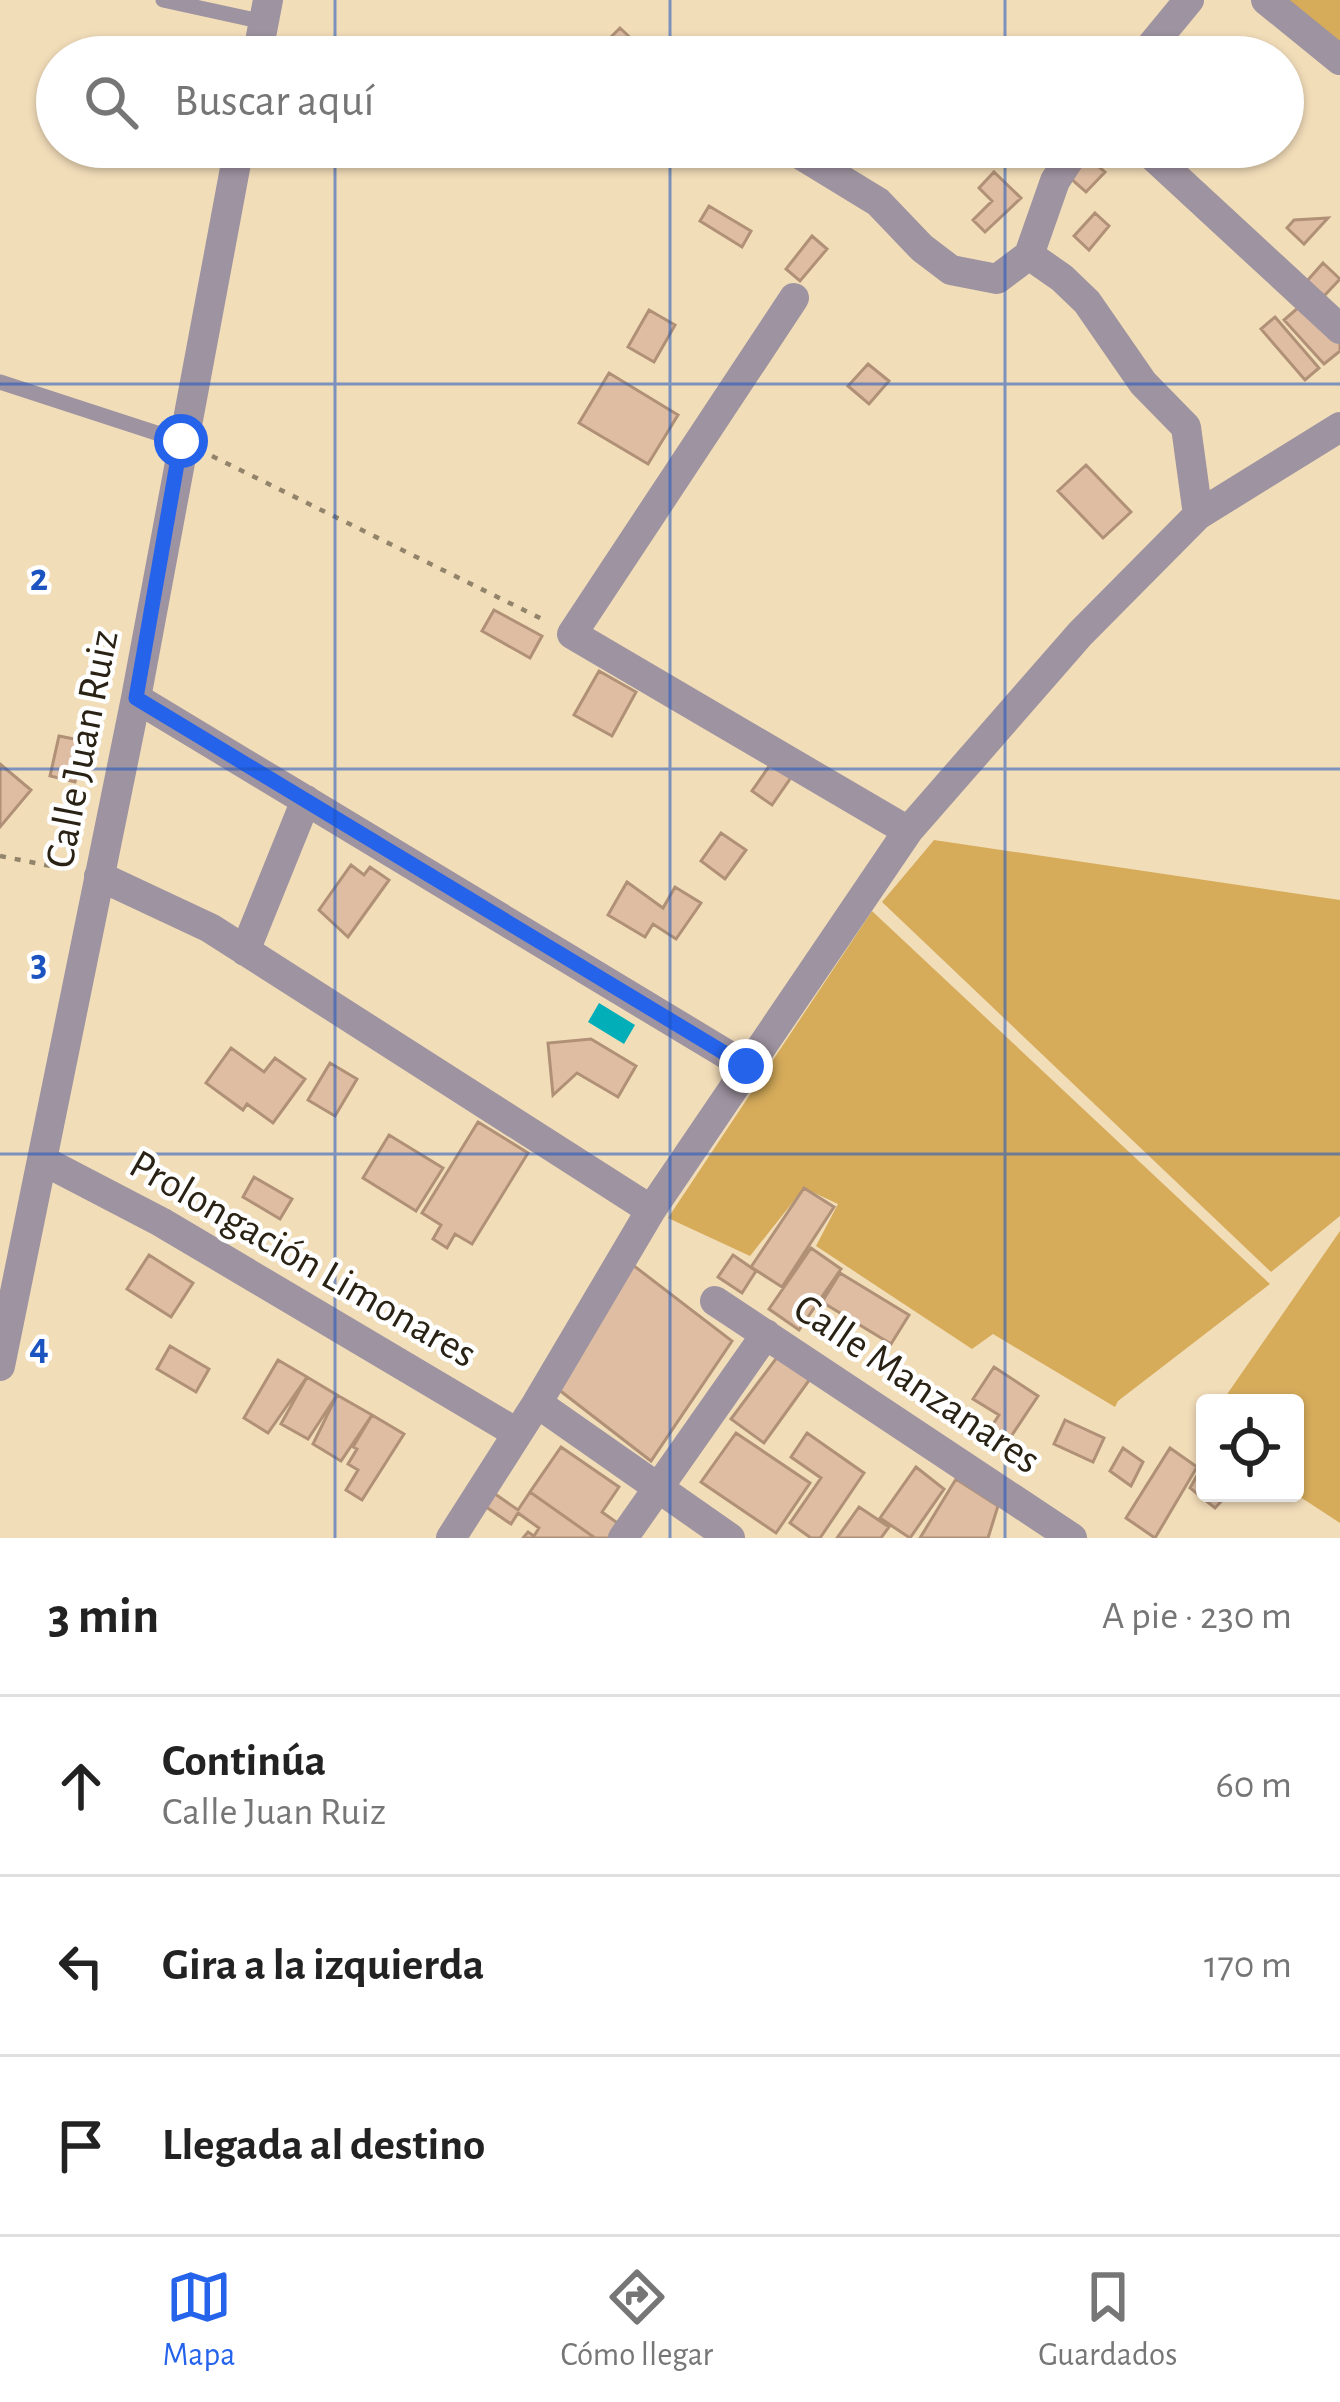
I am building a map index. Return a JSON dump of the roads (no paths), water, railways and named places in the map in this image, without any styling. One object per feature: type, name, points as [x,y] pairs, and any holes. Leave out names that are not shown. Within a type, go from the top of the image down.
[{"type":"street","points":[[1159,36],[1189,0]]},
{"type":"street","points":[[1266,0],[1340,60]]},
{"type":"street","name":"Calle Juan Ruiz","points":[[0,1366],[136,698],[235,168]]},
{"type":"street","points":[[822,168],[878,202],[922,248],[951,270],[997,279],[1028,255],[1063,168]]},
{"type":"street","points":[[1166,168],[1340,328]]},
{"type":"street","points":[[1028,255],[1087,302],[1143,383],[1186,427],[1198,515]]},
{"type":"street","points":[[794,298],[572,634],[908,831]]},
{"type":"street","points":[[451,1538],[651,1210],[908,831],[1080,634],[1198,515],[1340,427]]},
{"type":"street","points":[[136,698],[746,1066]]},
{"type":"street","points":[[245,951],[306,800]]},
{"type":"street","points":[[99,876],[210,928],[651,1210]]},
{"type":"street","name":"Prolongación Limonares","points":[[44,1161],[160,1222],[517,1433]]},
{"type":"street","name":"Calle Manzanares","points":[[715,1300],[1072,1538]]},
{"type":"street","points":[[623,1538],[766,1334]]},
{"type":"street","points":[[537,1403],[730,1538]]},
{"type":"lane","points":[[163,0],[266,11]]},
{"type":"lane","points":[[0,382],[181,441]]},
{"type":"water","points":[[599,1003],[635,1025],[624,1044],[588,1022]]}]
